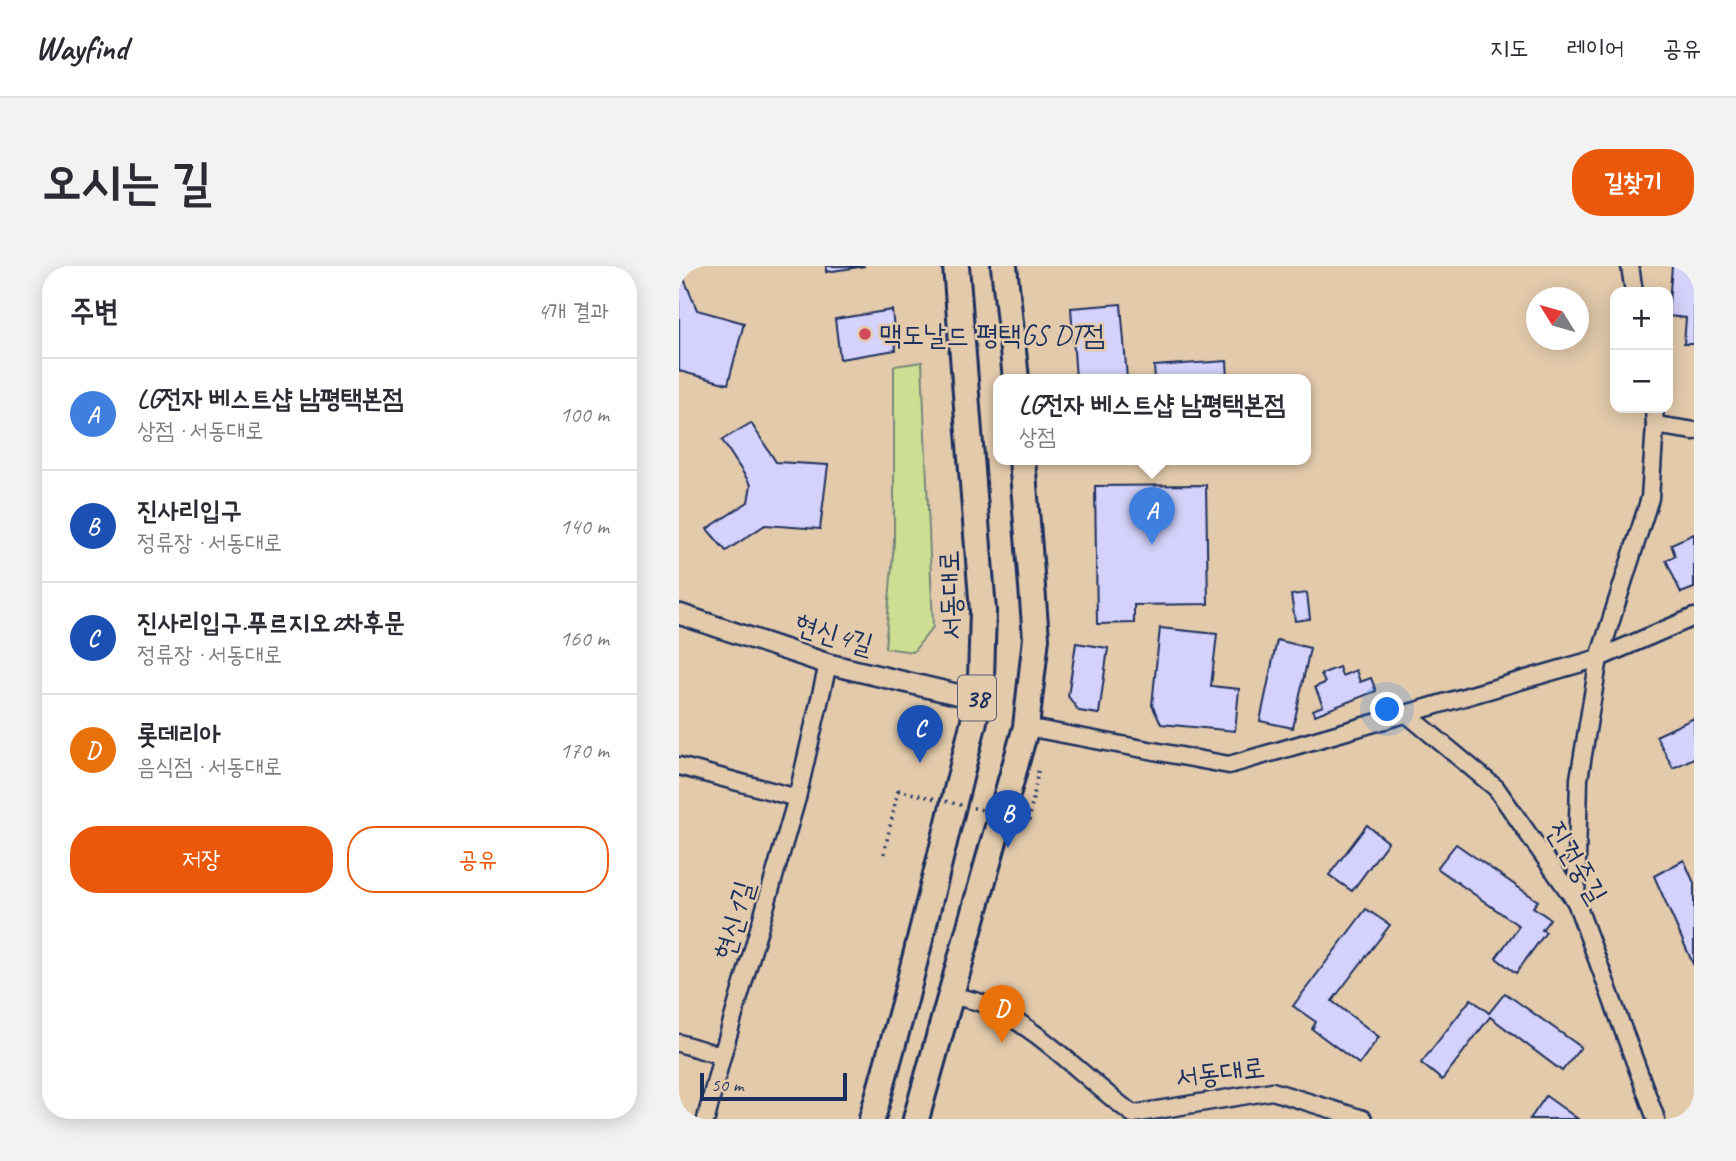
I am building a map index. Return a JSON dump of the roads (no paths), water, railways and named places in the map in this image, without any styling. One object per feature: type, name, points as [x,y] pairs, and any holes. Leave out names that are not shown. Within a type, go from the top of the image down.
[{"type":"main road","name":"서동대로","points":[[872,1119],[908,986],[981,679],[983,611],[956,266]]},
{"type":"main road","points":[[1005,266],[1016,374]]},
{"type":"main road","name":"38","points":[[916,1119],[1026,727],[1036,638],[1022,465]]},
{"type":"street","points":[[1630,266],[1633,287]]},
{"type":"street","points":[[1576,902],[1579,779],[1599,658],[1650,498],[1654,413]]},
{"type":"street","points":[[1655,425],[1694,431]]},
{"type":"street","name":"현신4길","points":[[679,614],[828,664],[977,699]]},
{"type":"street","points":[[1026,727],[1229,765],[1599,658],[1694,617]]},
{"type":"street","name":"현신1길","points":[[706,1119],[797,798],[828,664]]},
{"type":"street","name":"진건중길","points":[[1407,714],[1496,788],[1576,902],[1656,1119]]},
{"type":"street","points":[[679,766],[797,798]]},
{"type":"street","name":"서동대로","points":[[951,996],[986,1004],[1037,1033],[1102,1091],[1133,1114],[1272,1091],[1363,1119]]},
{"type":"street","points":[[679,1043],[722,1056]]},
{"type":"place","name":"맥도날드 평택GS DT점","points":[[865,334]]},
{"type":"place","name":"LG전자 베스트샵 남평택본점","points":[[1152,545]]},
{"type":"place","name":"진사리입구.푸르지오2차후문","points":[[920,763]]},
{"type":"place","name":"진사리입구","points":[[1008,848]]},
{"type":"place","name":"롯데리아","points":[[1002,1043]]}]
